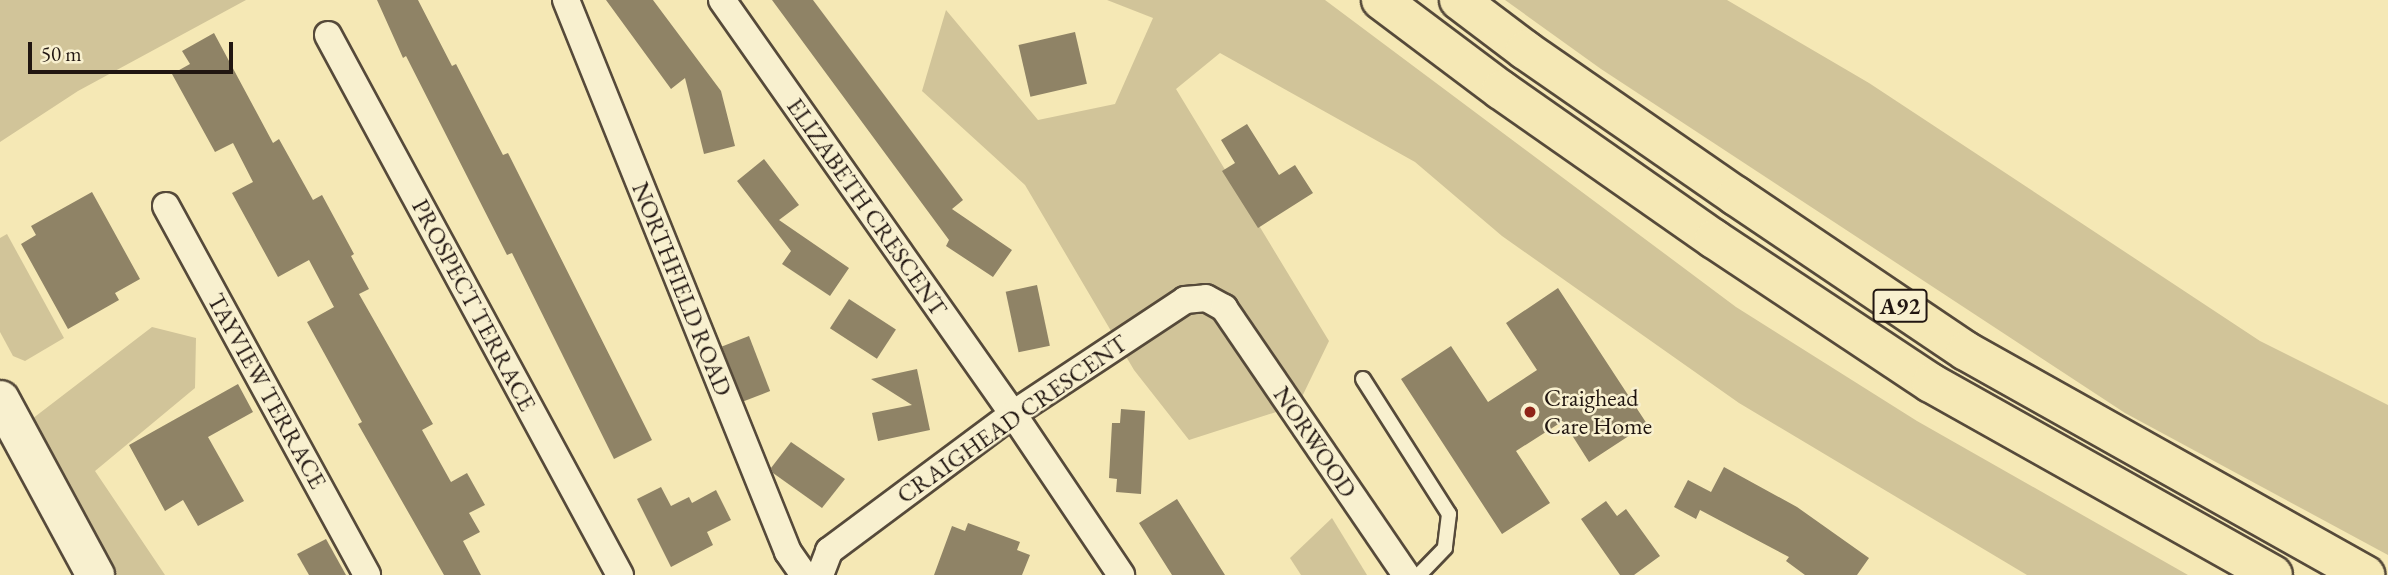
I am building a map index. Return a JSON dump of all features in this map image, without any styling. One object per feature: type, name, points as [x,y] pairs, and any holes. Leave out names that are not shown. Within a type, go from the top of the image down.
[{"type":"highway","name":"A92","points":[[1381,0],[1501,90],[1714,239],[1931,383],[2273,575]]},
{"type":"highway","name":"A92","points":[[1459,0],[1525,50],[1966,351],[2365,575]]},
{"type":"main road","points":[[0,399],[95,575]]},
{"type":"street","name":"NORTHFIELD ROAD","points":[[566,0],[788,552],[804,575]]},
{"type":"street","name":"ELIZABETH CRESCENT","points":[[722,0],[1013,414],[1121,575]]},
{"type":"street","name":"PROSPECT TERRACE","points":[[328,35],[620,575]]},
{"type":"street","name":"TAYVIEW TERRACE","points":[[166,206],[367,575]]},
{"type":"street","name":"CRAIGHEAD CRESCENT","points":[[820,575],[829,551],[1013,414],[1185,299],[1206,298],[1224,308]]},
{"type":"street","name":"NORWOOD","points":[[1224,308],[1406,575]]},
{"type":"lane","points":[[1363,379],[1449,514],[1445,548],[1419,575]]},
{"type":"shaded area","points":[[0,0],[246,0],[78,91],[0,142]]},
{"type":"shaded area","points":[[1107,0],[1325,0],[1736,307],[1917,421],[2188,575],[2027,575],[1739,403],[1502,236],[1415,162],[1220,53],[1176,89],[1329,341],[1298,405],[1189,440],[1134,370],[1025,185],[922,91],[946,10],[1038,120],[1115,104],[1153,18]]},
{"type":"shaded area","points":[[1505,0],[1727,0],[1869,83],[2260,341],[2388,405],[2388,555],[2125,413],[1601,69]]},
{"type":"shaded area","points":[[7,234],[64,338],[25,361],[13,356],[0,332],[0,238]]},
{"type":"shaded area","points":[[152,327],[196,338],[195,388],[95,471],[165,575],[97,575],[101,566],[32,419]]},
{"type":"shaded area","points":[[1332,518],[1367,575],[1301,575],[1290,558]]},
{"type":"building","points":[[377,0],[418,0],[452,66],[456,64],[503,155],[508,153],[652,440],[614,459],[512,253],[507,255],[406,56],[403,58]]},
{"type":"building","points":[[606,0],[653,0],[721,91],[735,146],[704,154],[685,78],[671,89]]},
{"type":"building","points":[[772,0],[813,0],[963,200],[952,209],[1012,250],[993,277],[946,246],[949,240]]},
{"type":"building","points":[[1075,32],[1087,84],[1030,97],[1018,45]]},
{"type":"building","points":[[214,33],[273,143],[279,139],[313,200],[322,195],[354,254],[351,256],[369,289],[359,294],[433,424],[422,430],[451,482],[467,473],[485,505],[469,513],[480,532],[463,541],[481,575],[444,575],[358,424],[362,422],[307,322],[334,307],[309,260],[278,277],[232,193],[253,182],[233,143],[215,152],[172,74],[190,64],[182,51]]},
{"type":"building","points":[[1247,124],[1279,175],[1295,165],[1313,193],[1258,228],[1222,171],[1235,163],[1221,140]]},
{"type":"building","points":[[764,159],[799,205],[779,220],[849,268],[830,296],[782,264],[791,251],[737,181]]},
{"type":"building","points":[[92,192],[140,279],[115,293],[119,300],[68,329],[21,244],[36,235],[31,226]]},
{"type":"building","points":[[1037,285],[1050,346],[1019,352],[1006,292]]},
{"type":"building","name":"Craighead Care Home","points":[[1558,288],[1647,424],[1589,462],[1563,421],[1516,451],[1550,503],[1502,534],[1401,379],[1451,346],[1488,402],[1537,370],[1506,323]]},
{"type":"building","points":[[849,299],[896,329],[877,359],[830,328]]},
{"type":"building","points":[[749,336],[770,391],[743,401],[722,346]]},
{"type":"building","points":[[917,369],[930,430],[878,441],[872,413],[912,405],[871,379]]},
{"type":"building","points":[[238,384],[253,412],[208,437],[244,501],[198,526],[183,500],[165,511],[129,445]]},
{"type":"building","points":[[1121,409],[1145,411],[1141,494],[1116,492],[1117,479],[1109,478],[1112,423],[1120,423]]},
{"type":"building","points":[[791,442],[845,479],[822,508],[773,473],[771,468]]},
{"type":"building","points":[[1724,467],[1797,507],[1869,558],[1857,575],[1805,575],[1786,561],[1789,557],[1700,510],[1696,519],[1674,507],[1688,480],[1711,492]]},
{"type":"building","points":[[661,487],[671,506],[689,497],[692,503],[716,490],[731,520],[707,532],[713,545],[671,567],[637,499]]},
{"type":"building","points":[[1177,499],[1225,575],[1172,575],[1139,523]]},
{"type":"building","points":[[1606,501],[1617,516],[1626,509],[1660,556],[1634,575],[1620,575],[1581,519]]},
{"type":"building","points":[[968,523],[1020,542],[1017,550],[1030,555],[1022,575],[934,575],[952,526],[965,531]]},
{"type":"building","points":[[326,539],[346,575],[309,575],[297,554]]},
{"type":"place","name":"Craighead Care Home","points":[[1530,412]]}]
